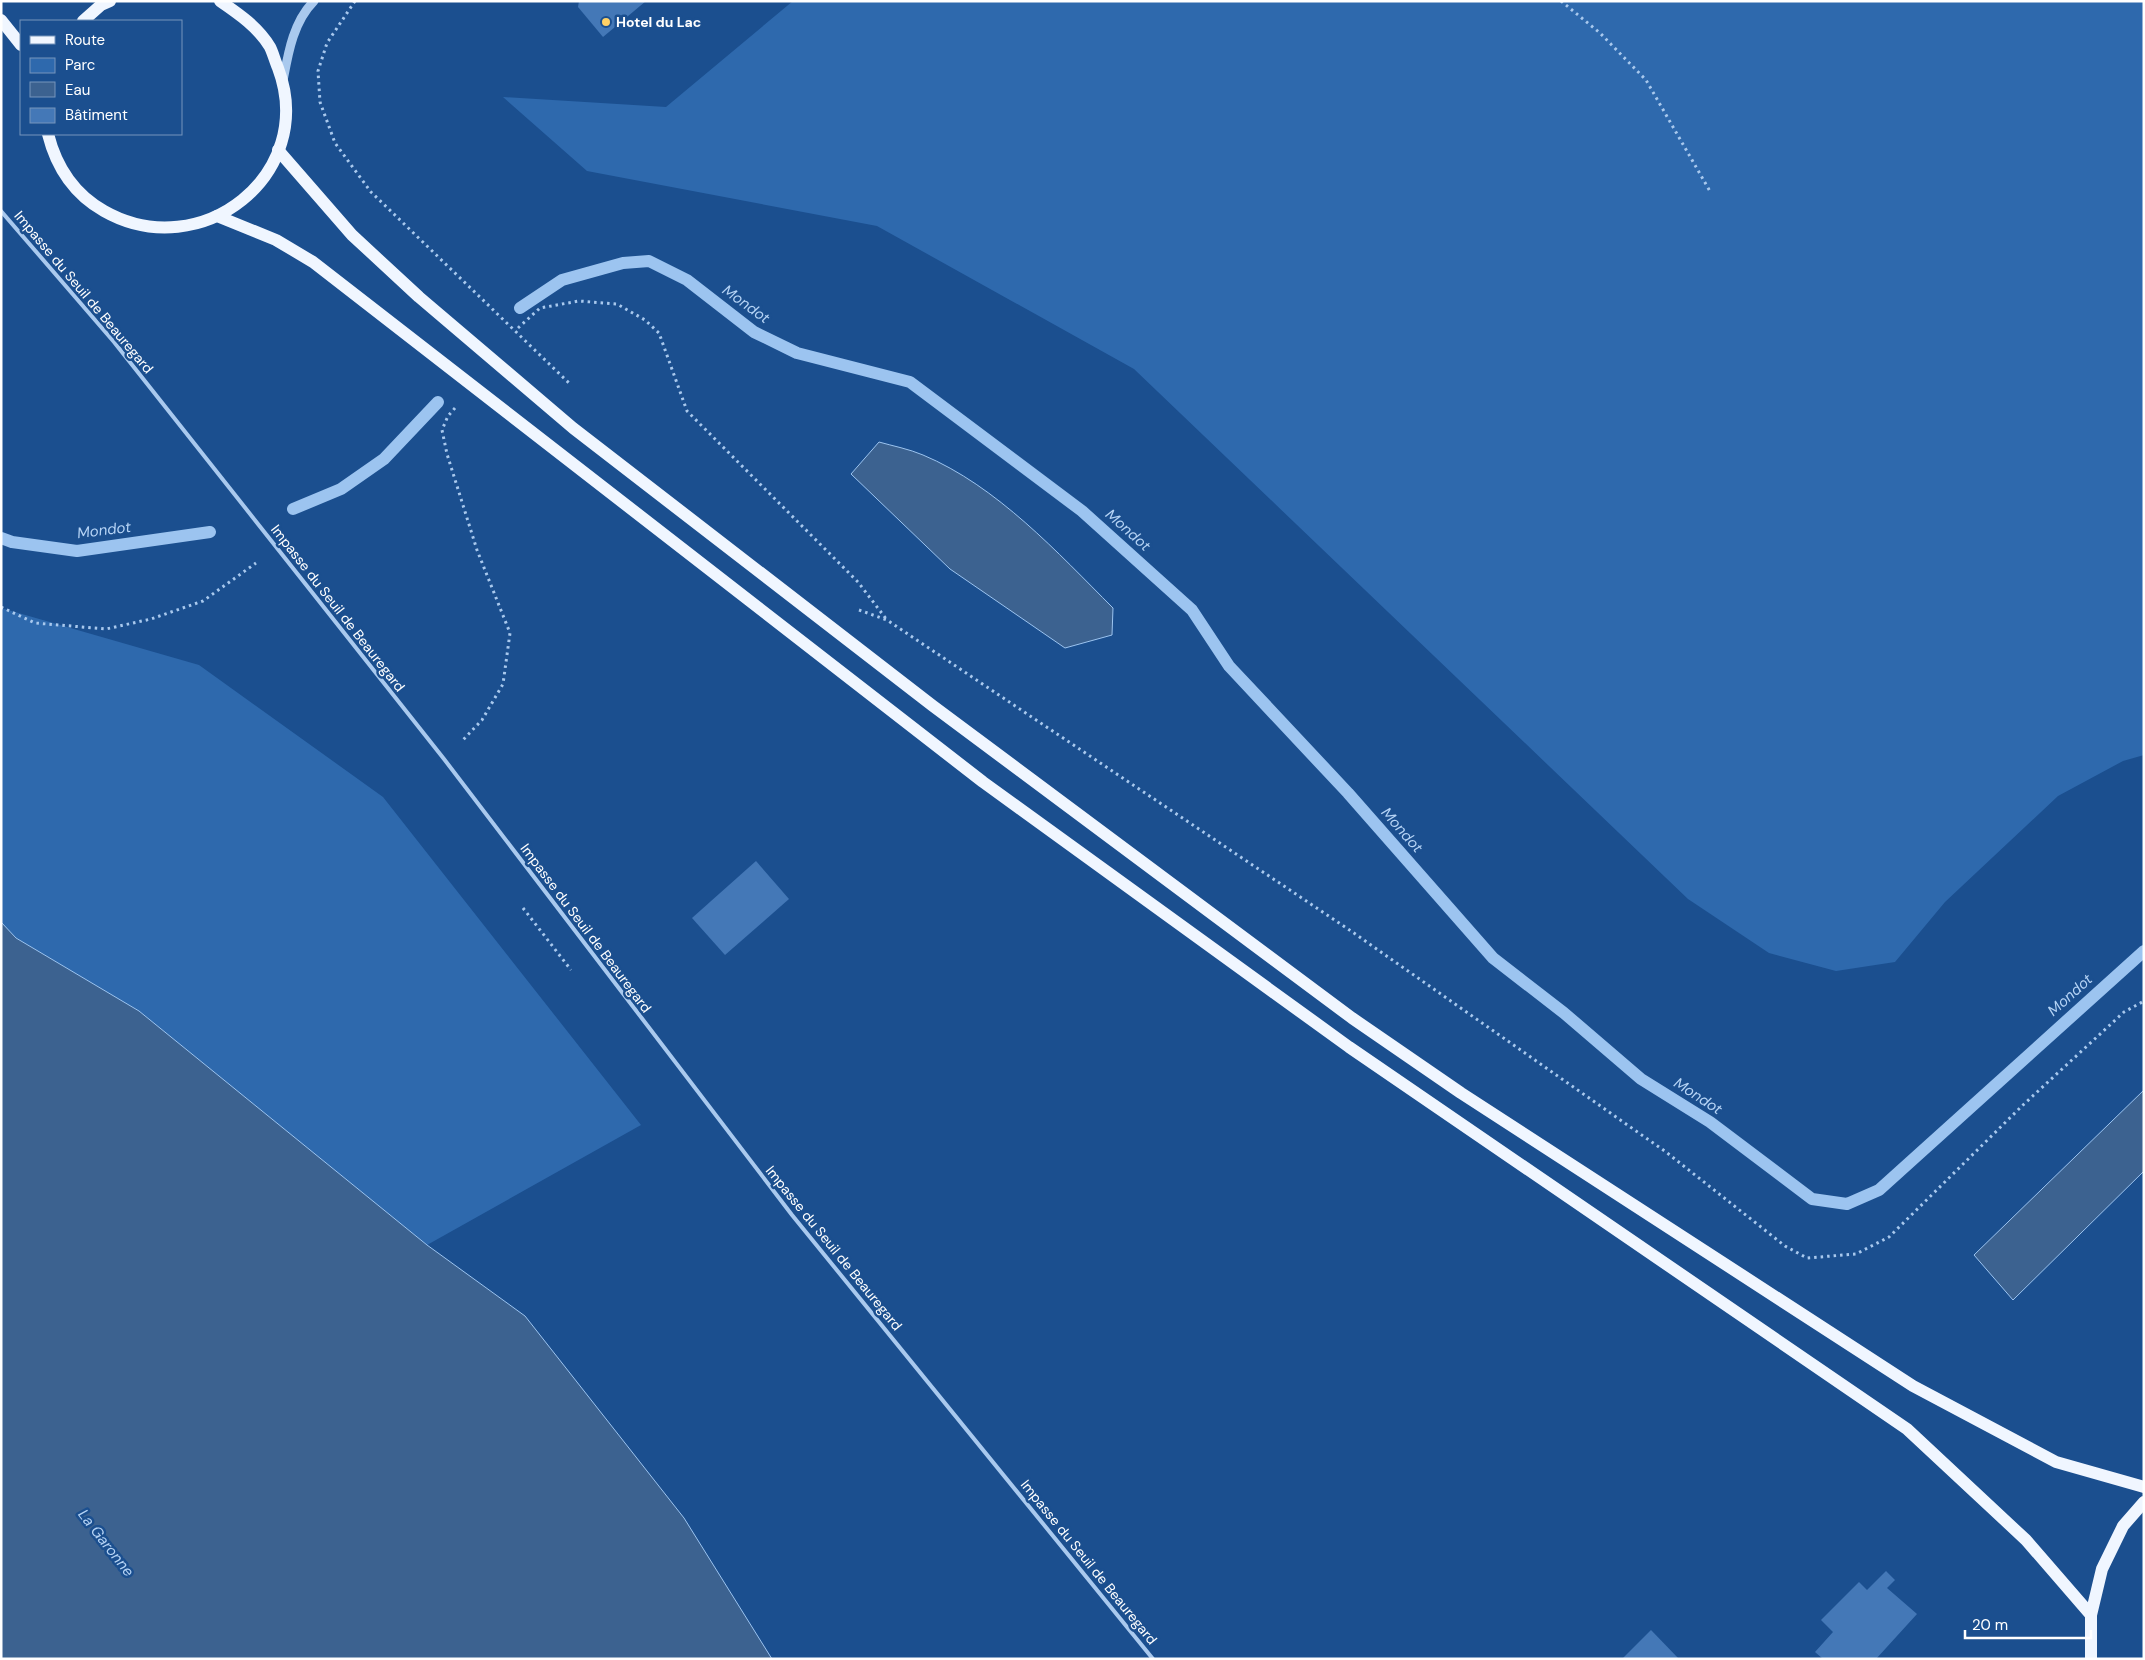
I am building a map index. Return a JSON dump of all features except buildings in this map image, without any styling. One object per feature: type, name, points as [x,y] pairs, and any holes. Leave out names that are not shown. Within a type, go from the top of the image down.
[{"type":"main road","points":[[48,135],[52,151],[68,180],[92,204],[120,220],[153,228],[186,227],[217,216],[243,200],[264,177],[278,150],[284,128],[286,104],[283,82],[270,47],[246,18],[220,1]]},
{"type":"main road","points":[[84,20],[102,3]]},
{"type":"main road","points":[[1,20],[20,44]]},
{"type":"main road","points":[[278,150],[352,235],[419,297],[573,428],[933,706],[1352,1018],[1461,1093],[1913,1386],[2056,1462],[2144,1487]]},
{"type":"main road","points":[[217,216],[276,240],[313,262],[983,782],[1349,1047],[1907,1429],[2026,1540],[2091,1615]]},
{"type":"main road","points":[[2091,1659],[2091,1615],[2102,1569],[2123,1526],[2144,1502]]},
{"type":"street","points":[[283,82],[289,48],[302,19],[314,1]]},
{"type":"lane","name":"Impasse du Seuil de Beauregard","points":[[1,210],[114,342],[444,759],[792,1215],[1153,1659]]},
{"type":"path","points":[[355,1],[327,43],[318,71],[320,102],[335,143],[371,192],[575,390]]},
{"type":"path","points":[[1561,1],[1600,32],[1646,80],[1711,193]]},
{"type":"path","points":[[518,328],[540,308],[579,301],[617,304],[645,320],[659,333],[688,411],[858,582],[887,620]]},
{"type":"path","points":[[444,759],[482,720],[503,684],[510,633],[477,550],[447,454],[442,430],[448,416],[457,406]]},
{"type":"path","points":[[1,608],[35,623],[106,629],[151,619],[203,601],[256,563]]},
{"type":"path","points":[[854,609],[887,620],[1367,942],[1666,1152],[1785,1246],[1807,1258],[1856,1254],[1889,1236],[2022,1106],[2124,1012],[2144,1001]]},
{"type":"green space","points":[[793,1],[2144,1],[2144,755],[2123,761],[2058,796],[1945,902],[1895,962],[1836,971],[1769,953],[1688,899],[1134,369],[877,226],[587,171],[503,97],[666,107]]},
{"type":"green space","points":[[1,608],[199,665],[383,797],[641,1125],[427,1245],[139,1011],[16,938],[1,924]]},
{"type":"water","points":[[879,442],[918,453],[950,468],[976,484],[1025,522],[1113,608],[1112,635],[1065,648],[950,569],[851,474]]},
{"type":"water","name":"La Garonne","points":[[1,922],[16,938],[139,1011],[427,1245],[525,1316],[684,1518],[772,1659],[1,1659]]},
{"type":"water","points":[[2144,1090],[2144,1171],[2013,1300],[1974,1255]]},
{"type":"waterway","name":"Mondot","points":[[520,308],[562,280],[623,263],[649,261],[687,280],[754,332],[797,353],[910,382],[1082,511],[1192,610],[1229,666],[1348,793],[1493,958],[1564,1013],[1641,1079],[1710,1122],[1812,1199],[1847,1204],[1879,1190],[2144,951]]},
{"type":"waterway","points":[[293,509],[341,489],[384,459],[438,402]]},
{"type":"waterway","name":"Mondot","points":[[1,538],[12,542],[77,551],[210,532]]},
{"type":"place","name":"Hotel du Lac","points":[[606,22]]}]
